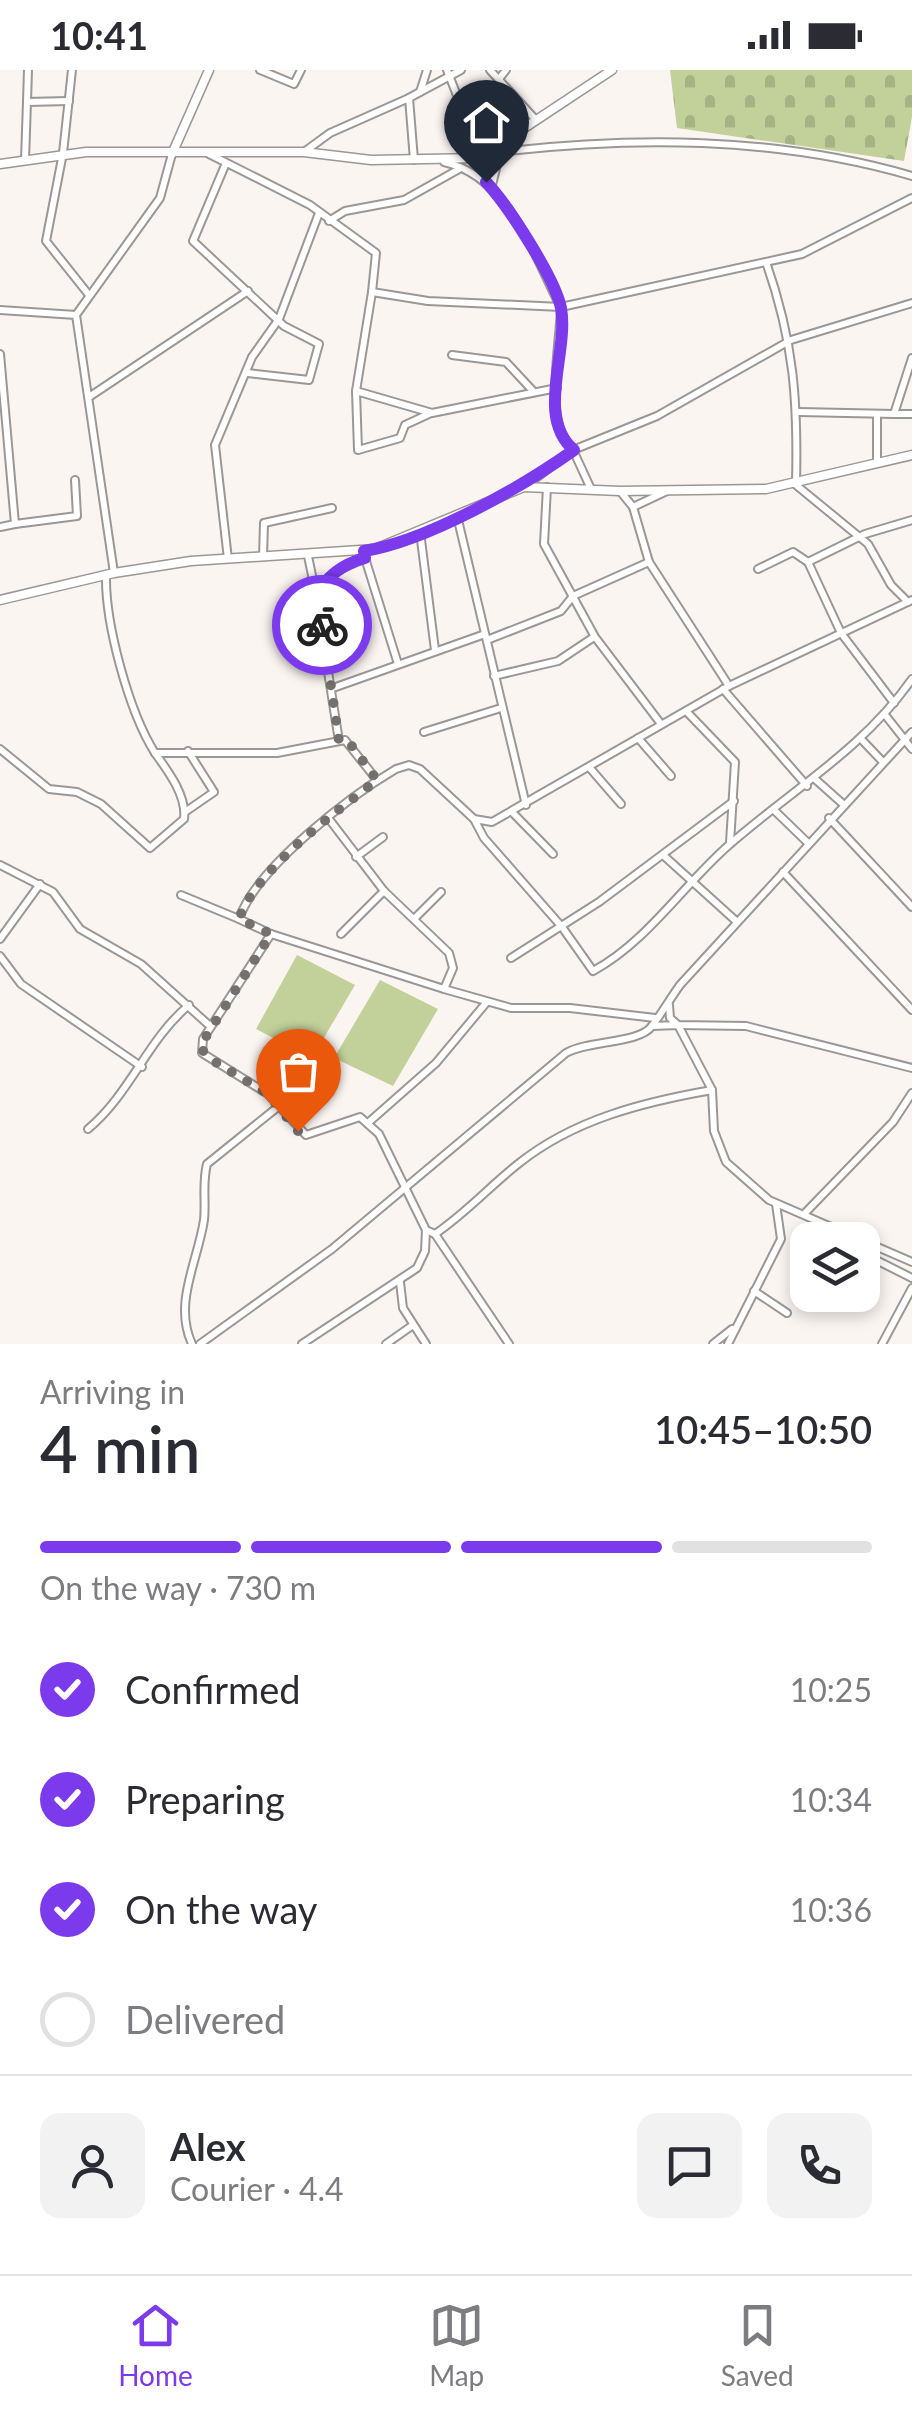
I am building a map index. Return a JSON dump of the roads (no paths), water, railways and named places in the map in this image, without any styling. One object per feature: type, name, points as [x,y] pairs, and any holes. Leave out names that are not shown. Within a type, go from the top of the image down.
[{"type":"street","points":[[25,160],[28,70]]},
{"type":"street","points":[[72,70],[63,153],[46,241],[89,295]]},
{"type":"street","points":[[186,812],[137,716],[110,616],[110,574],[76,314],[121,257],[160,198],[172,154],[209,70]]},
{"type":"street","points":[[260,70],[294,84],[301,70]]},
{"type":"street","points":[[420,92],[426,70]]},
{"type":"street","points":[[304,152],[330,133],[461,70]]},
{"type":"street","points":[[490,70],[535,119]]},
{"type":"street","points":[[499,79],[506,70]]},
{"type":"street","points":[[493,188],[496,152],[535,119],[612,70]]},
{"type":"street","points":[[449,73],[493,188],[522,230],[561,307],[557,424],[574,450],[591,490]]},
{"type":"street","points":[[409,98],[414,160]]},
{"type":"street","points":[[28,102],[69,100]]},
{"type":"street","points":[[0,164],[63,153],[304,152],[357,160],[432,160],[622,140],[674,141],[840,159],[912,176]]},
{"type":"street","points":[[209,154],[320,212],[378,255],[356,391],[358,450],[400,438],[405,424],[432,413],[557,388]]},
{"type":"street","points":[[432,160],[462,167],[493,188]]},
{"type":"street","points":[[226,163],[194,241],[278,319],[318,342],[311,378],[247,372]]},
{"type":"street","points":[[329,221],[345,211],[404,200],[462,167]]},
{"type":"street","points":[[372,292],[428,301],[561,307],[819,248],[912,198]]},
{"type":"street","points":[[228,559],[214,452],[259,344],[278,319],[320,212]]},
{"type":"street","points":[[766,262],[791,340],[798,412],[796,485]]},
{"type":"street","points":[[89,397],[248,291]]},
{"type":"street","points":[[316,596],[333,572],[364,555],[524,486],[574,450],[658,416],[791,340],[912,303]]},
{"type":"street","points":[[0,310],[76,314]]},
{"type":"street","points":[[0,354],[14,524]]},
{"type":"street","points":[[452,355],[506,362],[522,384],[534,391]]},
{"type":"street","points":[[894,414],[912,358]]},
{"type":"street","points":[[356,391],[432,413]]},
{"type":"street","points":[[798,412],[912,414]]},
{"type":"street","points":[[877,416],[877,464]]},
{"type":"street","points":[[524,486],[620,491],[796,485],[912,456]]},
{"type":"street","points":[[0,527],[78,516],[74,480]]},
{"type":"street","points":[[474,819],[488,822],[514,813],[726,687],[910,601],[890,586],[871,546],[796,485]]},
{"type":"street","points":[[547,488],[542,539],[595,637],[661,724]]},
{"type":"street","points":[[632,507],[668,490]]},
{"type":"street","points":[[620,491],[632,507],[649,562],[726,687],[807,786]]},
{"type":"street","points":[[263,557],[264,523],[332,508]]},
{"type":"street","points":[[458,516],[526,805]]},
{"type":"street","points":[[808,562],[857,537],[912,520]]},
{"type":"street","points":[[420,532],[435,650]]},
{"type":"street","points":[[758,569],[800,552],[841,632],[895,704]]},
{"type":"street","points":[[0,600],[110,574],[228,559],[364,555]]},
{"type":"street","points":[[364,555],[398,664]]},
{"type":"street","points":[[308,556],[339,741]]},
{"type":"street","points":[[333,688],[560,610],[573,596],[649,562]]},
{"type":"street","points":[[494,676],[558,660],[595,637]]},
{"type":"street","points":[[239,919],[261,883],[328,819],[377,780],[403,766],[414,766],[474,819],[484,838],[562,926],[593,971],[629,944],[730,844],[861,740],[886,716],[912,679]]},
{"type":"street","points":[[424,732],[501,708]]},
{"type":"street","points":[[686,711],[734,759],[730,844]]},
{"type":"street","points":[[886,716],[912,749]]},
{"type":"street","points":[[186,1330],[196,1344],[332,1248],[566,1053],[584,1044],[635,1036],[654,1022],[736,921],[912,730],[896,725]]},
{"type":"street","points":[[638,738],[671,776]]},
{"type":"street","points":[[861,740],[883,762]]},
{"type":"street","points":[[155,753],[278,752],[317,749],[348,741],[377,780]]},
{"type":"street","points":[[0,750],[49,789],[77,792],[102,804],[150,848],[184,819],[186,812],[214,792],[187,750]]},
{"type":"street","points":[[589,767],[621,804]]},
{"type":"street","points":[[814,779],[843,804]]},
{"type":"street","points":[[510,958],[562,926],[734,801]]},
{"type":"street","points":[[774,810],[808,843]]},
{"type":"street","points":[[514,813],[553,854]]},
{"type":"street","points":[[829,818],[912,908]]},
{"type":"street","points":[[328,819],[384,891],[450,954],[453,968],[444,989]]},
{"type":"street","points":[[356,858],[383,837]]},
{"type":"street","points":[[662,855],[736,921]]},
{"type":"street","points":[[0,865],[52,892],[80,929],[141,964],[210,1026]]},
{"type":"street","points":[[783,872],[912,1010]]},
{"type":"street","points":[[0,938],[40,884]]},
{"type":"street","points":[[341,934],[384,891]]},
{"type":"street","points":[[414,919],[441,892]]},
{"type":"street","points":[[181,896],[271,934],[486,1002],[678,1026],[746,1026],[912,1068]]},
{"type":"street","points":[[271,934],[210,1026],[200,1046],[202,1053],[280,1106],[306,1134],[360,1116],[370,1122],[426,1230],[422,1258],[400,1281],[302,1344]]},
{"type":"street","points":[[0,956],[21,984],[142,1067]]},
{"type":"street","points":[[370,1122],[436,1062],[486,1002]]},
{"type":"street","points":[[88,1128],[123,1094],[162,1030],[189,1004]]},
{"type":"street","points":[[669,1004],[670,1018],[712,1090],[714,1131],[720,1154],[764,1196],[828,1222]]},
{"type":"street","points":[[435,1234],[464,1214],[530,1155],[579,1126],[610,1114],[712,1090]]},
{"type":"street","points":[[806,1212],[869,1150],[912,1092]]},
{"type":"street","points":[[182,1344],[192,1256],[203,1223],[207,1164],[250,1124],[280,1106]]},
{"type":"street","points":[[728,1344],[781,1239],[776,1202]]},
{"type":"street","points":[[426,1230],[435,1234],[509,1344]]},
{"type":"street","points":[[880,1246],[912,1262]]},
{"type":"street","points":[[880,1262],[912,1278]]},
{"type":"street","points":[[400,1281],[401,1301],[426,1344]]},
{"type":"street","points":[[882,1344],[912,1288]]},
{"type":"street","points":[[754,1291],[787,1313]]},
{"type":"street","points":[[386,1344],[413,1325]]},
{"type":"street","points":[[713,1344],[736,1326]]}]
